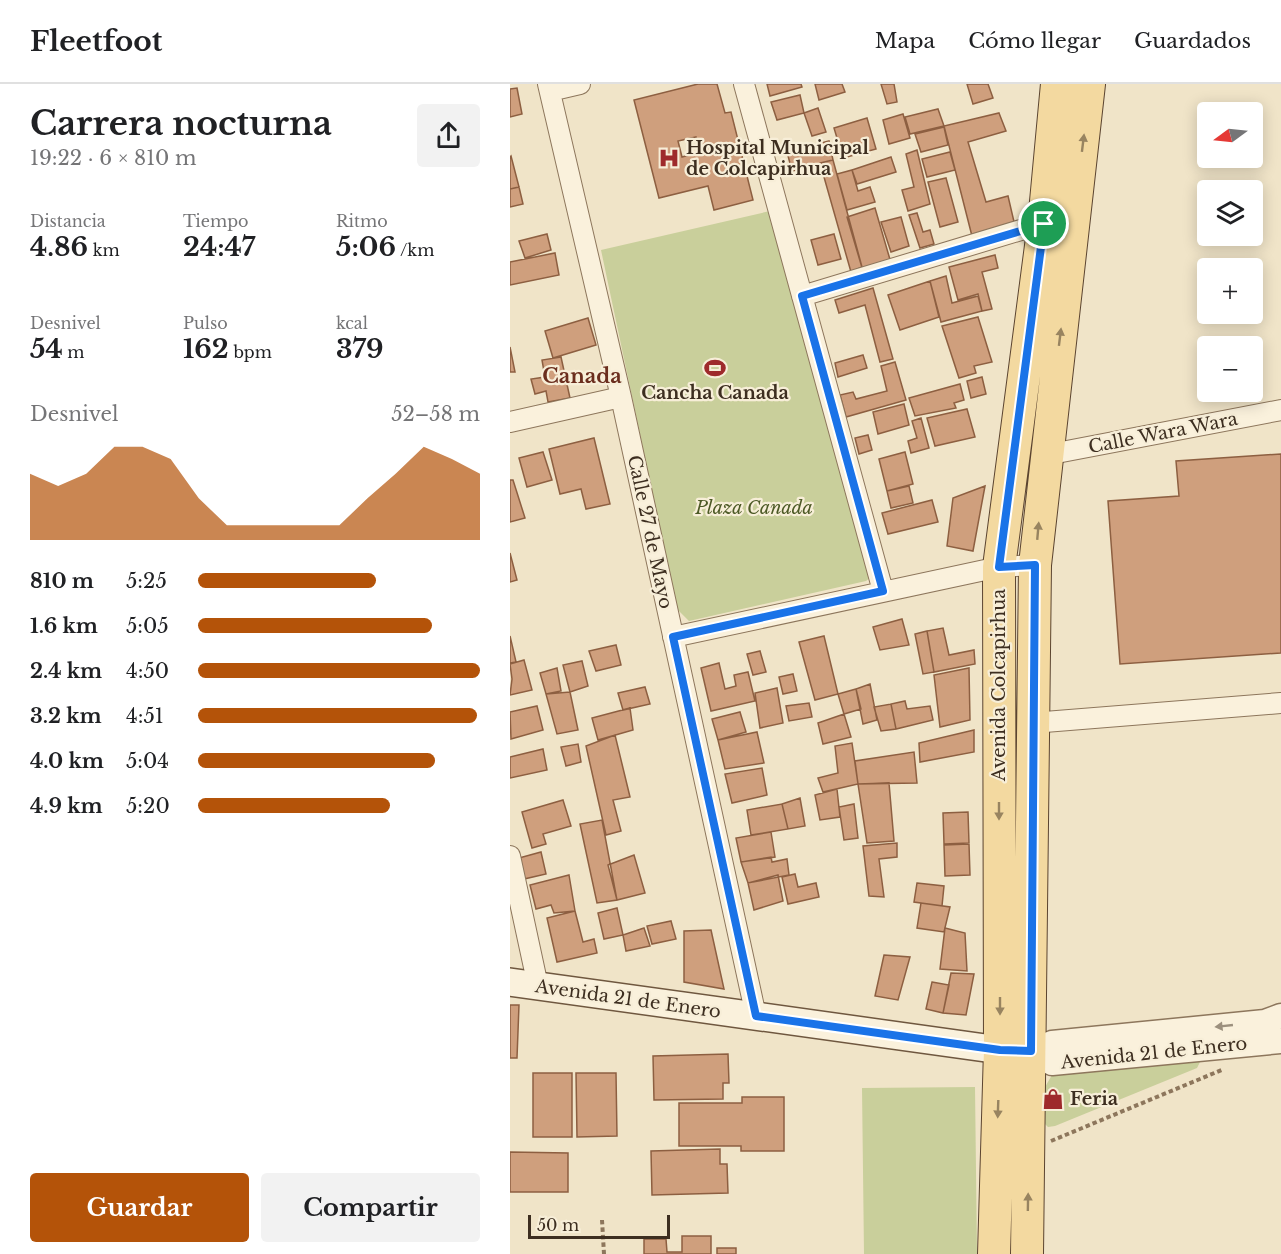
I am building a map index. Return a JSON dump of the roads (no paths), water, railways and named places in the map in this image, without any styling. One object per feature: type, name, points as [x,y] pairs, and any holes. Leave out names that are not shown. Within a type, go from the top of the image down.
[{"type":"main road","name":"Avenida Colcapirhua","points":[[994,1254],[1000,1050],[999,567],[1044,224],[1057,84]]},
{"type":"main road","name":"Avenida Colcapirhua","points":[[1027,1254],[1035,565],[1046,455],[1095,86]]},
{"type":"main road","name":"Avenida 21 de Enero","points":[[510,982],[1000,1050],[1031,1051]]},
{"type":"street","points":[[549,88],[580,84]]},
{"type":"street","points":[[744,84],[883,591]]},
{"type":"street","name":"Calle 27 de Mayo","points":[[549,88],[621,397],[756,1016]]},
{"type":"street","points":[[802,296],[1044,224]]},
{"type":"street","points":[[510,422],[621,397]]},
{"type":"street","name":"Calle Wara Wara","points":[[1046,455],[1281,410]]},
{"type":"street","points":[[673,637],[999,567],[1035,565]]},
{"type":"street","points":[[1032,723],[1281,702]]},
{"type":"street","points":[[510,856],[538,986]]},
{"type":"street","name":"Avenida 21 de Enero","points":[[1031,1051],[1052,1043],[1265,1022],[1281,1016]]},
{"type":"street","name":"Avenida 21 de Enero","points":[[1031,1051],[1052,1063],[1281,1041]]},
{"type":"place","name":"Hospital Municipal de Colcapirhua","points":[[669,158]]},
{"type":"place","name":"Cancha Canada","points":[[715,368]]},
{"type":"place","name":"Feria","points":[[1053,1099]]},
{"type":"district","name":"Canada","points":[[582,376]]},
{"type":"park label","name":"Plaza Canada","points":[[754,508]]}]
